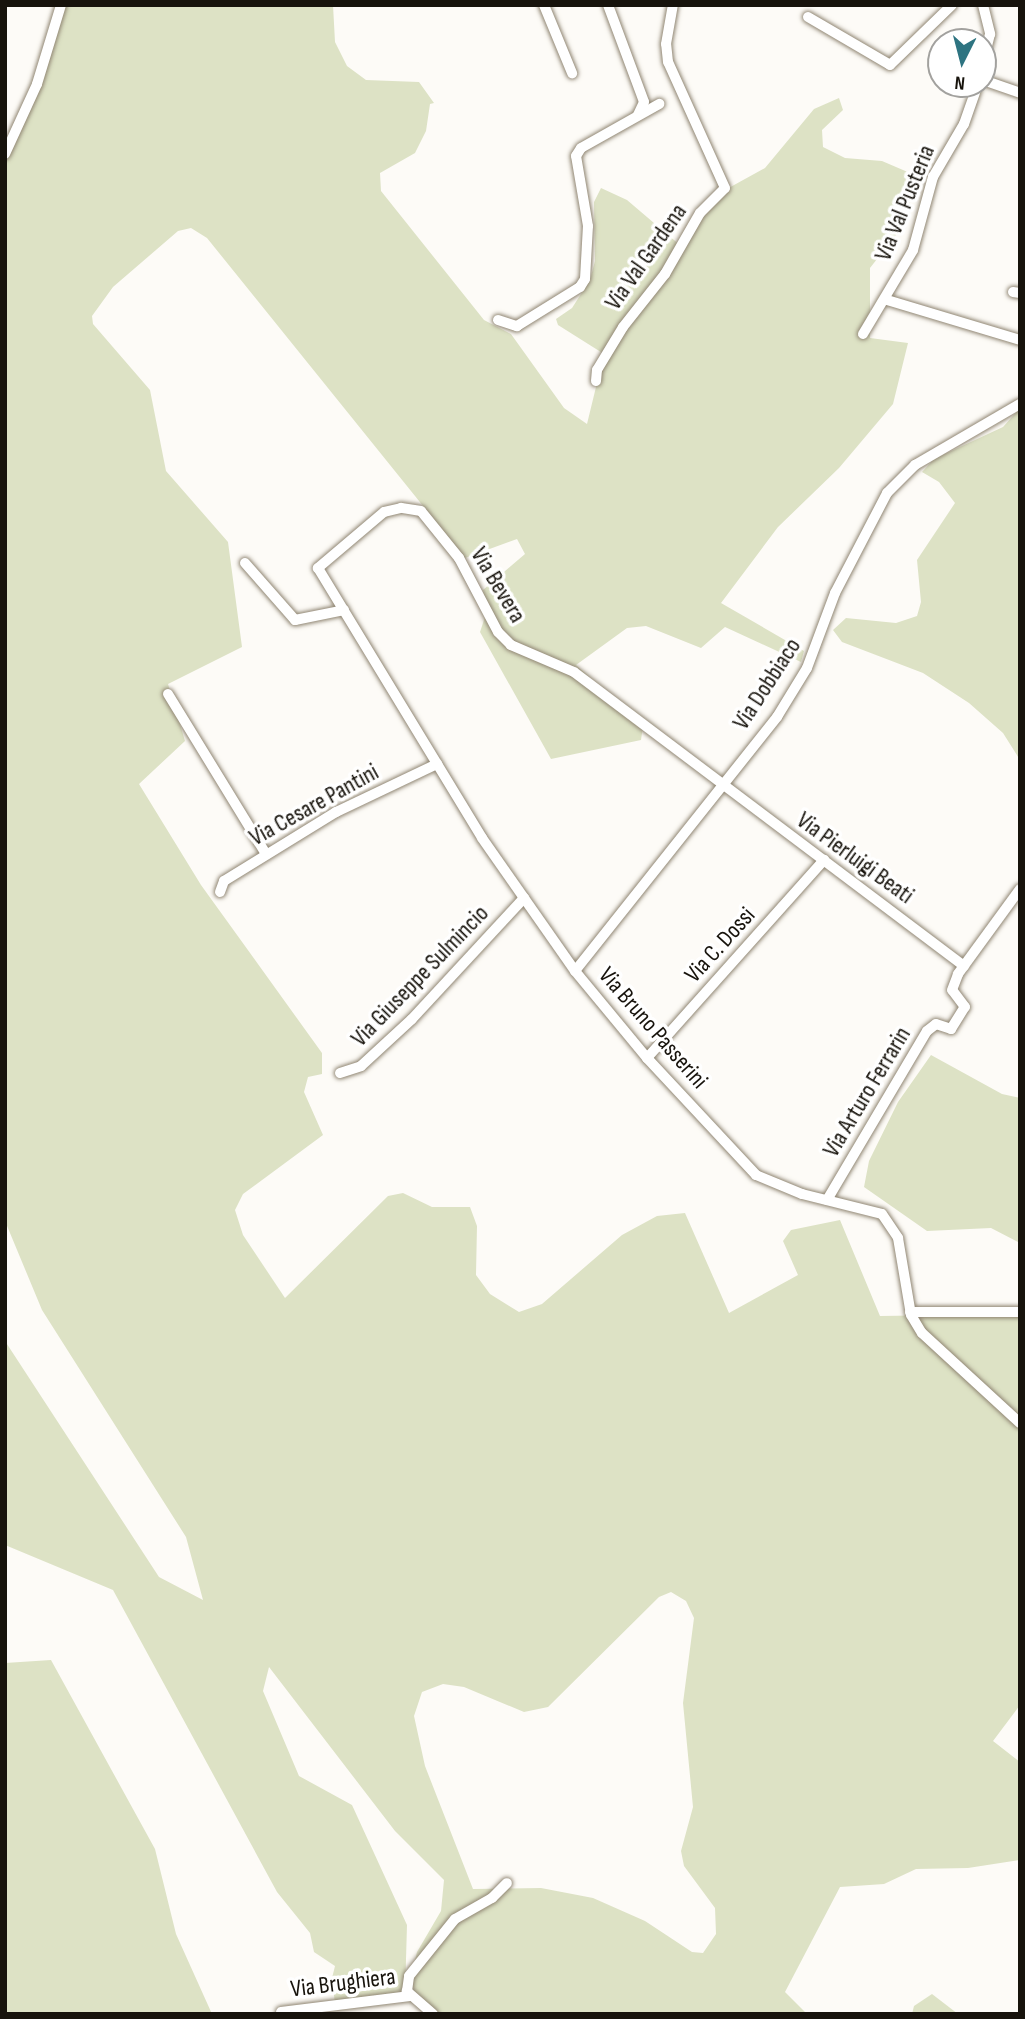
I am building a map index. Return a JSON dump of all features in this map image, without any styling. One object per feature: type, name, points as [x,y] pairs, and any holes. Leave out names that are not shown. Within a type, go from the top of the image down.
[{"type":"street","points":[[5,154],[37,84],[61,5]]},
{"type":"street","points":[[544,5],[572,73]]},
{"type":"street","points":[[608,5],[644,102],[637,116]]},
{"type":"street","name":"Via Val Gardena","points":[[596,381],[597,370],[623,327],[665,274],[700,213],[724,192],[668,62],[666,44],[673,5]]},
{"type":"street","points":[[807,17],[890,65],[952,5]]},
{"type":"street","points":[[983,5],[989,28]]},
{"type":"street","points":[[997,85],[1020,93]]},
{"type":"street","name":"Via Val Pusteria","points":[[863,334],[887,300],[913,250],[941,159],[964,124],[973,98]]},
{"type":"street","points":[[498,320],[517,326],[580,287],[585,279],[588,226],[576,156],[581,148],[659,104]]},
{"type":"street","points":[[887,300],[1020,340]]},
{"type":"street","name":"Via Dobbiaco","points":[[575,971],[721,784],[777,717],[807,668],[835,593],[887,493],[915,464],[1020,404]]},
{"type":"street","name":"Via Bevera","points":[[318,568],[384,512],[401,508],[421,511],[459,558],[498,632],[511,645],[574,672],[721,784]]},
{"type":"street","points":[[245,563],[295,620],[344,610]]},
{"type":"street","name":"Via Bruno Passerini","points":[[318,568],[437,764],[575,971],[647,1058],[756,1175],[827,1200],[867,1207],[890,1223],[902,1253],[910,1312],[922,1334],[1020,1423]]},
{"type":"street","points":[[168,694],[266,854]]},
{"type":"street","name":"Via Cesare Pantini","points":[[220,892],[224,881],[336,812],[437,764]]},
{"type":"street","name":"Via Pierluigi Beati","points":[[721,784],[964,966]]},
{"type":"street","name":"Via C. Dossi","points":[[647,1058],[824,860]]},
{"type":"street","name":"Via Arturo Ferrarin","points":[[827,1200],[927,1031],[936,1024],[951,1029],[965,1007],[952,990],[964,966],[1020,889]]},
{"type":"street","name":"Via Giuseppe Sulmincio","points":[[340,1073],[361,1066],[412,1019],[524,898]]},
{"type":"street","points":[[910,1312],[1020,1312]]},
{"type":"street","name":"Via Brughiera","points":[[410,1996],[409,1976],[455,1919],[492,1898],[507,1883]]},
{"type":"street","name":"Via Brughiera","points":[[281,2012],[410,1996],[433,2014]]},
{"type":"green space","points":[[61,5],[333,5],[335,42],[347,66],[366,80],[419,82],[434,103],[430,104],[426,131],[415,153],[380,173],[381,191],[484,320],[511,334],[564,408],[587,424],[604,354],[558,325],[556,319],[572,308],[590,280],[595,261],[594,202],[601,188],[627,200],[681,246],[725,190],[765,168],[814,109],[839,98],[843,110],[822,130],[823,147],[845,158],[882,161],[910,173],[910,217],[870,268],[870,338],[908,343],[893,404],[839,468],[778,527],[721,603],[804,651],[801,662],[725,627],[701,648],[646,626],[627,628],[576,665],[643,726],[641,740],[551,759],[480,632],[486,614],[483,590],[525,554],[517,539],[465,558],[207,238],[191,228],[178,231],[113,287],[92,316],[93,324],[150,390],[166,471],[228,542],[242,647],[168,684],[185,741],[139,784],[201,885],[322,1053],[322,1074],[308,1077],[304,1092],[323,1135],[243,1194],[235,1210],[243,1235],[285,1298],[388,1196],[403,1193],[432,1207],[470,1207],[477,1226],[476,1275],[490,1294],[519,1312],[542,1304],[622,1235],[657,1216],[685,1213],[729,1313],[798,1275],[783,1241],[791,1230],[840,1220],[880,1316],[1020,1314],[1020,1705],[993,1741],[1020,1762],[1020,1860],[968,1868],[916,1869],[884,1884],[840,1887],[785,1992],[807,2014],[429,2014],[414,1999],[412,1973],[417,1952],[441,1911],[444,1880],[395,1831],[269,1667],[263,1691],[299,1776],[352,1805],[407,1925],[405,1994],[335,2004],[332,1978],[335,1966],[314,1952],[310,1933],[277,1892],[113,1590],[5,1545],[5,1341],[159,1577],[203,1600],[186,1537],[42,1310],[5,1221],[5,156]],"holes":[[[671,1592],[686,1601],[694,1618],[683,1703],[693,1807],[681,1851],[684,1866],[715,1908],[716,1934],[703,1953],[692,1952],[645,1921],[593,1898],[541,1888],[473,1889],[425,1766],[414,1716],[422,1692],[443,1684],[464,1687],[524,1712],[548,1707],[659,1597]]]},
{"type":"green space","points":[[1020,408],[1020,760],[1003,733],[969,703],[923,673],[842,642],[833,630],[846,618],[896,623],[917,616],[921,602],[917,560],[955,503],[939,482],[922,472],[934,459],[1003,427]]},
{"type":"green space","points":[[931,1055],[1002,1094],[1020,1098],[1020,1243],[991,1228],[927,1231],[864,1187],[869,1161],[898,1102]]},
{"type":"green space","points":[[51,1660],[155,1849],[176,1934],[212,2014],[5,2014],[5,1663]]},
{"type":"green space","points":[[932,1994],[958,2014],[912,2014],[914,2006]]}]
